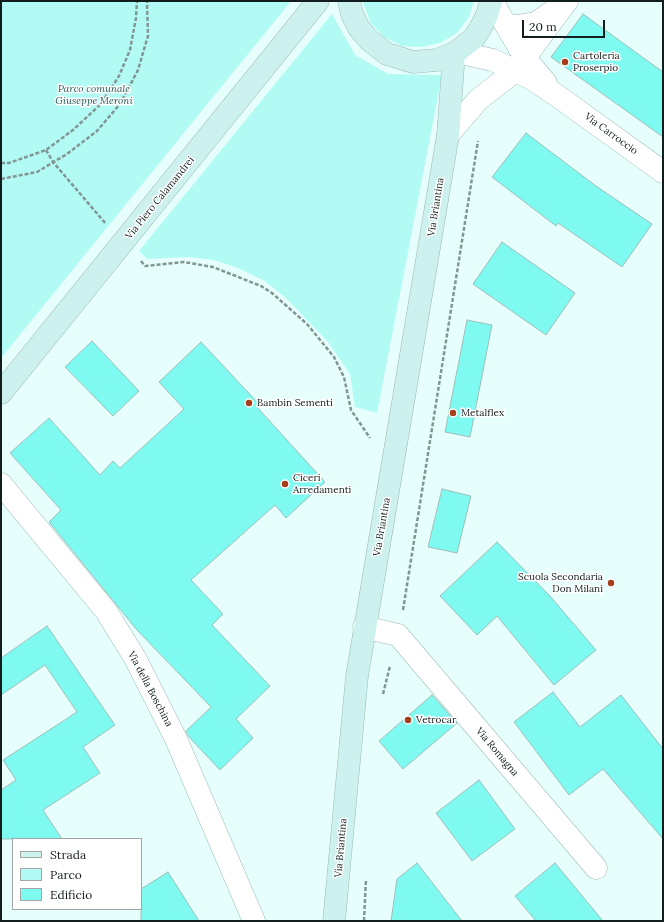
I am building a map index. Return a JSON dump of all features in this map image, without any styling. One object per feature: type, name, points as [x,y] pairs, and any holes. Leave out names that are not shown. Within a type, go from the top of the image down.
[{"type":"main road","name":"Via Piero Calamandrei","points":[[1,393],[124,243],[318,1]]},
{"type":"main road","points":[[349,1],[352,14],[359,28],[369,40],[387,54],[413,62],[437,60],[455,52],[474,38],[487,16],[491,1]]},
{"type":"main road","name":"Via Briantina","points":[[334,921],[357,676],[364,627],[396,447],[448,135],[455,52]]},
{"type":"street","points":[[491,1],[506,25],[520,65]]},
{"type":"street","points":[[506,25],[517,26],[536,23],[566,2]]},
{"type":"street","points":[[448,135],[478,100],[520,65],[566,2]]},
{"type":"street","name":"Via Carroccio","points":[[455,52],[520,65],[532,79],[663,172]]},
{"type":"street","name":"Via della Boschina","points":[[1,484],[106,611],[135,658],[176,739],[254,921]]},
{"type":"street","points":[[364,627],[398,635]]},
{"type":"street","name":"Via Romagna","points":[[398,635],[596,868]]},
{"type":"path","points":[[1,163],[9,163],[46,150],[73,130],[102,104],[119,76],[130,50],[136,18],[137,1]]},
{"type":"path","points":[[1,179],[37,172],[53,162],[97,131],[120,104],[138,70],[148,36],[147,1]]},
{"type":"path","points":[[398,635],[479,135]]},
{"type":"path","points":[[46,150],[53,162],[145,266],[184,262],[213,267],[249,281],[272,293],[306,324],[334,357],[344,377],[351,410],[372,442],[428,454]]},
{"type":"green space","name":"Parco comunale Giuseppe Meroni","points":[[1,1],[291,1],[1,358]]},
{"type":"green space","points":[[362,1],[474,1],[469,17],[457,33],[440,43],[421,47],[402,46],[384,37],[371,23]]},
{"type":"green space","points":[[332,14],[355,55],[388,74],[442,75],[377,413],[355,407],[350,374],[328,342],[286,298],[265,281],[238,268],[214,260],[188,257],[147,259],[139,251]]},
{"type":"building","points":[[583,14],[663,72],[663,137],[551,57]]},
{"type":"building","points":[[526,133],[596,186],[652,224],[622,267],[558,223],[556,226],[492,177]]},
{"type":"building","points":[[502,242],[575,293],[546,335],[473,284]]},
{"type":"building","points":[[467,320],[492,325],[470,437],[445,432]]},
{"type":"building","points":[[92,341],[139,391],[113,416],[65,367]]},
{"type":"building","points":[[201,342],[259,404],[256,406],[325,482],[286,518],[275,505],[191,580],[223,614],[212,625],[270,686],[236,719],[253,738],[220,770],[189,737],[186,731],[211,707],[137,630],[49,522],[61,510],[10,453],[49,418],[100,475],[113,461],[120,468],[184,409],[159,382]]},
{"type":"building","points":[[442,489],[471,496],[457,553],[428,547]]},
{"type":"building","points":[[497,542],[550,596],[596,650],[554,685],[497,616],[477,635],[440,596]]},
{"type":"building","points":[[47,626],[115,725],[83,747],[100,773],[43,810],[61,838],[1,839],[1,790],[16,780],[3,760],[77,712],[45,665],[1,695],[1,658]]},
{"type":"building","points":[[553,692],[580,727],[621,695],[663,749],[663,839],[603,769],[569,795],[514,722]]},
{"type":"building","points":[[432,695],[457,723],[403,769],[379,741]]},
{"type":"building","points":[[479,780],[515,829],[472,861],[436,813]]},
{"type":"building","points":[[417,863],[462,921],[391,921],[397,879]]},
{"type":"building","points":[[555,863],[603,921],[536,921],[515,896]]},
{"type":"building","points":[[168,872],[199,921],[141,921],[142,888]]},
{"type":"place","name":"Cartoleria Proserpio","points":[[565,62]]},
{"type":"place","name":"Bambin Sementi","points":[[249,403]]},
{"type":"place","name":"Metalflex","points":[[453,413]]},
{"type":"place","name":"Ciceri Arredamenti","points":[[285,484]]},
{"type":"place","name":"Scuola Secondaria Don Milani","points":[[611,583]]},
{"type":"place","name":"Vetrocar","points":[[408,720]]}]
